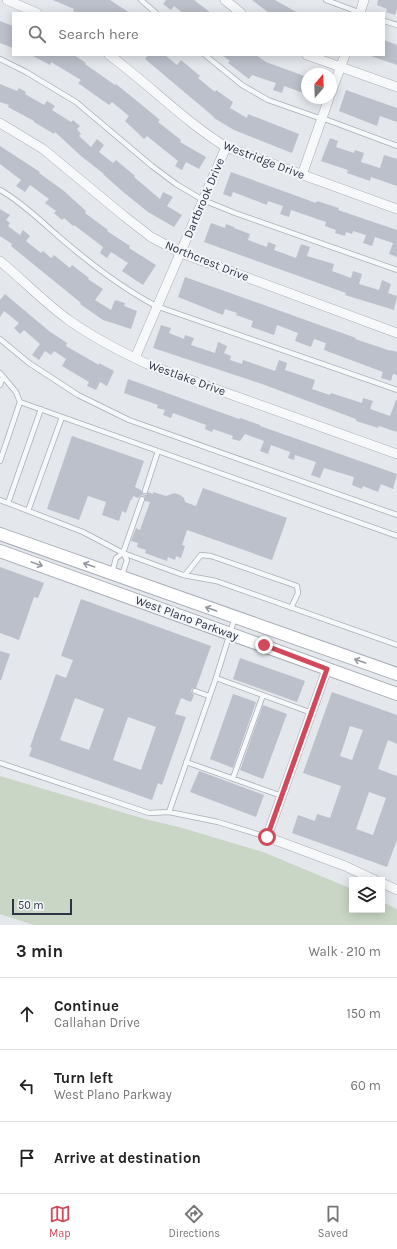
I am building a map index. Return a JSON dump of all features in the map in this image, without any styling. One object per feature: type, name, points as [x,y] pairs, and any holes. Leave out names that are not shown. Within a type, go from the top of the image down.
[{"type":"main road","name":"West Plano Parkway","points":[[0,534],[397,674]]},
{"type":"main road","name":"West Plano Parkway","points":[[0,551],[397,694]]},
{"type":"main road","points":[[114,591],[117,575]]},
{"type":"street","points":[[7,0],[35,12]]},
{"type":"street","points":[[225,0],[239,12]]},
{"type":"street","points":[[360,12],[364,0]]},
{"type":"street","name":"Westridge Drive","points":[[110,56],[146,83],[207,136],[226,147],[302,176],[397,209]]},
{"type":"street","points":[[310,56],[397,87]]},
{"type":"street","points":[[337,76],[345,56]]},
{"type":"street","points":[[302,176],[327,104]]},
{"type":"street","name":"Northcrest Drive","points":[[0,123],[49,153],[151,237],[181,253],[397,333]]},
{"type":"street","name":"Dartbrook Drive","points":[[135,358],[156,306],[181,253],[226,147]]},
{"type":"street","name":"Westlake Drive","points":[[0,261],[70,320],[102,341],[135,358],[161,370],[397,454]]},
{"type":"street","points":[[327,669],[267,837],[345,866],[368,877]]},
{"type":"street","points":[[385,884],[397,890]]},
{"type":"lane","points":[[141,0],[155,12]]},
{"type":"lane","points":[[326,0],[357,12]]},
{"type":"lane","points":[[385,21],[397,25]]},
{"type":"lane","points":[[206,56],[242,85],[268,100],[397,146]]},
{"type":"lane","points":[[0,59],[26,72],[76,102],[152,166],[176,184],[203,200],[227,210],[397,270]]},
{"type":"lane","points":[[0,190],[120,285],[156,306],[397,390]]},
{"type":"lane","points":[[0,339],[29,363],[78,395],[129,420],[397,515]]},
{"type":"lane","points":[[0,385],[2,375]]},
{"type":"lane","points":[[0,461],[20,402],[16,392],[2,375]]},
{"type":"lane","points":[[20,402],[397,536]]},
{"type":"lane","points":[[8,503],[41,409]]},
{"type":"lane","points":[[28,511],[62,417]]},
{"type":"lane","points":[[145,491],[158,451]]},
{"type":"lane","points":[[123,553],[127,560],[123,572],[117,575],[113,569],[116,558],[123,553],[142,499]]},
{"type":"lane","points":[[0,500],[82,532],[123,553],[185,575],[216,581],[397,645]]},
{"type":"lane","points":[[185,575],[201,555],[211,556],[297,586],[298,593],[291,608]]},
{"type":"lane","points":[[168,812],[216,678],[235,617]]},
{"type":"lane","points":[[216,678],[312,713]]},
{"type":"lane","points":[[195,691],[209,696]]},
{"type":"lane","points":[[233,778],[263,695]]},
{"type":"lane","points":[[186,762],[282,796]]},
{"type":"lane","points":[[0,763],[149,813],[168,812],[218,822],[267,837]]},
{"type":"green space","points":[[0,776],[263,852],[349,888],[349,913],[385,913],[385,903],[397,909],[397,925],[34,925],[0,914]]},
{"type":"building","points":[[53,0],[110,0],[128,12],[74,12],[73,11],[74,9]]},
{"type":"building","points":[[166,0],[194,0],[210,12],[182,12],[174,6],[171,10],[163,4]]},
{"type":"building","points":[[252,0],[275,0],[296,12],[268,12]]},
{"type":"building","points":[[378,0],[397,0],[395,15],[386,12],[387,9],[377,5]]},
{"type":"building","points":[[0,21],[12,26],[12,48],[0,43]]},
{"type":"building","points":[[385,40],[397,45],[397,65],[371,56],[385,56]]},
{"type":"building","points":[[33,56],[76,56],[86,63],[85,64],[115,85],[116,84],[160,120],[158,122],[181,140],[180,142],[206,157],[199,169],[186,162],[182,170],[175,166],[178,161],[147,136],[144,139],[125,121],[129,116],[112,102],[109,105],[78,83],[81,80],[51,62],[50,65]]},
{"type":"building","points":[[147,56],[166,56],[177,65],[181,60],[200,76],[198,78],[215,92],[216,90],[233,102],[230,108],[247,118],[248,114],[299,134],[292,153],[234,130],[214,118],[145,59]]},
{"type":"building","points":[[223,56],[257,56],[266,62],[301,75],[301,92],[284,86],[282,93],[273,90],[276,83],[252,75],[249,79],[228,63],[230,61]]},
{"type":"building","points":[[0,84],[17,91],[19,88],[26,92],[25,94],[44,105],[47,101],[55,106],[52,110],[71,122],[73,120],[80,126],[77,129],[81,134],[79,136],[91,147],[97,139],[104,145],[99,152],[113,163],[116,160],[160,199],[163,192],[173,197],[167,206],[182,215],[174,227],[148,212],[81,156],[55,132],[54,134],[8,107],[9,105],[0,102]]},
{"type":"building","points":[[346,90],[397,108],[397,122],[380,116],[377,126],[339,111]]},
{"type":"building","points":[[330,138],[338,141],[336,147],[354,153],[355,150],[364,153],[361,162],[380,168],[384,155],[397,159],[397,186],[371,177],[370,181],[347,173],[348,170],[321,161]]},
{"type":"building","points":[[0,146],[40,172],[39,173],[64,191],[86,211],[85,213],[108,230],[107,231],[130,246],[129,248],[156,265],[143,285],[122,271],[128,263],[111,252],[107,258],[100,253],[103,247],[64,218],[62,220],[54,213],[56,211],[45,203],[49,199],[30,185],[25,192],[16,186],[21,180],[0,164]]},
{"type":"building","points":[[231,172],[316,203],[317,201],[339,208],[338,210],[397,230],[397,257],[389,254],[393,243],[375,237],[372,246],[363,243],[366,235],[353,231],[352,234],[346,232],[345,236],[335,233],[336,230],[325,226],[326,222],[291,210],[289,217],[280,214],[283,206],[268,201],[267,205],[233,192],[231,197],[223,194]]},
{"type":"building","points":[[0,209],[10,215],[6,220],[10,223],[8,226],[20,235],[23,230],[30,236],[26,241],[41,253],[43,251],[51,258],[54,255],[70,268],[72,265],[89,278],[88,279],[103,289],[95,300],[111,310],[115,300],[125,303],[124,306],[137,311],[131,329],[103,320],[80,304],[81,303],[11,246],[12,244],[0,236]]},
{"type":"building","points":[[211,223],[225,228],[226,224],[234,227],[250,234],[248,240],[267,247],[268,242],[276,245],[274,250],[296,258],[301,244],[310,247],[307,256],[334,264],[332,271],[351,278],[353,271],[362,274],[359,284],[379,290],[382,280],[391,284],[388,293],[397,296],[394,310],[345,295],[346,293],[204,242]]},
{"type":"building","points":[[185,277],[356,338],[355,339],[397,352],[397,375],[393,374],[391,381],[381,378],[383,372],[324,350],[326,343],[314,339],[311,347],[295,341],[298,333],[277,325],[274,335],[251,327],[253,321],[236,315],[237,313],[225,309],[223,315],[178,297]]},
{"type":"building","points":[[5,294],[49,331],[67,343],[66,346],[99,365],[99,363],[114,371],[107,386],[100,382],[96,390],[87,386],[89,382],[62,366],[66,359],[54,351],[51,355],[45,351],[39,360],[32,355],[40,344],[24,330],[20,334],[14,328],[19,323],[4,311],[0,317],[0,300]]},
{"type":"building","points":[[161,325],[171,328],[169,333],[184,339],[185,335],[194,338],[191,345],[215,353],[218,342],[227,346],[224,353],[231,356],[230,360],[242,364],[243,360],[275,371],[279,360],[287,363],[285,370],[315,380],[312,389],[330,395],[331,393],[362,403],[363,398],[373,401],[370,409],[390,416],[397,400],[397,432],[356,421],[356,419],[262,384],[153,348]]},
{"type":"building","points":[[128,379],[397,474],[393,489],[381,484],[378,492],[363,486],[362,489],[352,485],[354,477],[324,468],[320,478],[311,475],[316,462],[295,455],[294,460],[288,458],[290,452],[271,445],[268,454],[260,451],[264,441],[245,434],[240,441],[232,439],[233,436],[213,429],[212,432],[205,429],[206,425],[173,413],[171,418],[163,415],[165,410],[157,408],[158,405],[124,393]]},
{"type":"building","points":[[72,436],[144,461],[135,487],[141,490],[143,494],[146,495],[148,492],[153,494],[153,492],[166,496],[174,493],[184,498],[185,502],[196,506],[203,488],[287,518],[272,560],[187,530],[182,545],[185,546],[181,558],[176,556],[175,560],[168,557],[167,561],[145,553],[146,550],[137,547],[138,543],[131,541],[136,528],[140,530],[150,502],[145,501],[145,497],[143,495],[138,498],[133,496],[126,513],[122,511],[119,521],[102,515],[106,502],[88,496],[79,520],[47,509]]},
{"type":"building","points":[[0,567],[44,583],[38,598],[34,597],[19,640],[0,633]]},
{"type":"building","points":[[81,599],[211,646],[196,688],[191,690],[194,695],[191,702],[181,698],[175,714],[186,717],[162,785],[158,783],[152,800],[29,756],[32,748],[30,747],[56,674],[66,678],[73,660],[61,656]],"holes":[[[75,698],[104,709],[89,750],[60,740]],[[128,717],[156,727],[141,770],[113,760]]]},
{"type":"building","points":[[0,651],[10,654],[1,680],[0,680]]},
{"type":"building","points":[[240,658],[305,681],[297,702],[233,679]]},
{"type":"building","points":[[332,692],[397,715],[397,744],[388,740],[378,769],[397,776],[397,840],[387,867],[292,833],[298,815],[315,821],[317,814],[330,818],[341,786],[303,773]],"holes":[[[350,726],[363,730],[352,760],[340,756]],[[369,792],[386,798],[373,835],[356,829]]]},
{"type":"building","points":[[233,694],[256,702],[233,768],[210,759]]},
{"type":"building","points":[[263,705],[287,714],[263,779],[240,770]]},
{"type":"building","points":[[199,771],[264,795],[256,817],[190,792]]},
{"type":"route","points":[[264,645],[327,669],[267,837]]}]
